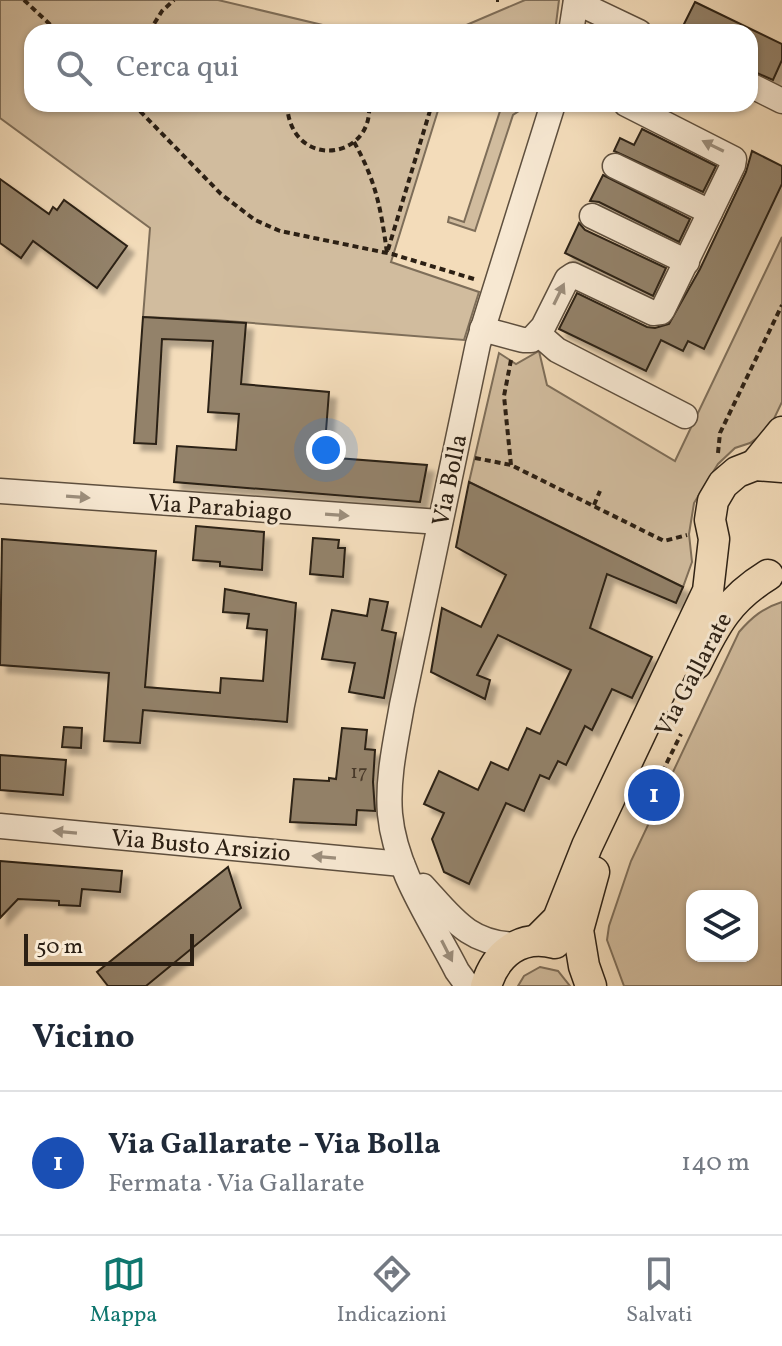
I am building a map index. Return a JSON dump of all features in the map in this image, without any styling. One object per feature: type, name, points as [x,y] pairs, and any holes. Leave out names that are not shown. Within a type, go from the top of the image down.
[{"type":"main road","name":"Via Gallarate","points":[[486,986],[500,956],[527,942],[558,919],[587,846],[708,591],[703,537],[713,501],[723,484],[737,472],[769,466],[782,432]]},
{"type":"main road","name":"Via Gallarate","points":[[703,537],[736,566],[751,573],[775,573]]},
{"type":"main road","name":"Via Gallarate","points":[[588,976],[578,930],[598,859],[714,627],[731,603],[775,573]]},
{"type":"main road","name":"Via Gallarate","points":[[527,942],[564,946],[588,976]]},
{"type":"street","points":[[572,24],[576,1],[623,24]]},
{"type":"street","points":[[758,89],[782,101]]},
{"type":"street","name":"Via Bolla","points":[[468,986],[457,971],[402,864],[390,817],[393,758],[482,329],[550,112]]},
{"type":"street","points":[[525,338],[570,275],[657,313],[663,309],[733,165],[732,156],[642,112]]},
{"type":"street","points":[[615,166],[710,212]]},
{"type":"street","points":[[592,216],[687,262]]},
{"type":"street","points":[[482,329],[525,338],[542,337],[557,350],[685,416]]},
{"type":"street","name":"Via Parabiago","points":[[0,491],[440,522]]},
{"type":"street","name":"Via Busto Arsizio","points":[[0,826],[402,864]]},
{"type":"street","name":"Via Bolla","points":[[402,864],[464,931],[494,945],[527,942]]},
{"type":"path","points":[[24,0],[50,24]]},
{"type":"path","points":[[154,24],[174,0]]},
{"type":"path","points":[[141,112],[221,194],[255,220],[280,231],[387,253],[476,279]]},
{"type":"path","points":[[287,112],[288,121],[296,136],[308,146],[324,151],[340,150],[354,142],[365,130],[370,112]]},
{"type":"path","points":[[387,253],[430,112]]},
{"type":"path","points":[[354,142],[381,208],[387,253]]},
{"type":"path","points":[[717,463],[720,433],[782,305]]},
{"type":"path","points":[[511,465],[504,396],[525,338]]},
{"type":"path","points":[[469,457],[511,465],[664,541],[703,537]]},
{"type":"path","points":[[594,505],[600,491]]},
{"type":"path","points":[[649,799],[681,734]]},
{"type":"shaded area","points":[[0,0],[218,0],[318,24],[24,24],[24,112],[438,112],[391,262],[479,292],[464,340],[143,317],[150,228],[0,118]]},
{"type":"shaded area","points":[[525,0],[559,0],[556,24],[469,24]]},
{"type":"shaded area","points":[[500,112],[518,112],[513,115],[475,231],[448,222],[449,217],[464,222]]},
{"type":"shaded area","points":[[782,237],[782,402],[769,429],[750,443],[735,448],[718,464],[694,503],[689,534],[692,562],[683,587],[469,482],[499,353],[516,364],[539,351],[547,385],[675,461]]},
{"type":"shaded area","points":[[782,602],[782,986],[624,986],[607,940],[631,861],[739,632],[758,614]]},
{"type":"shaded area","points":[[540,967],[558,971],[570,986],[518,986],[524,976]]},
{"type":"building","points":[[695,2],[741,24],[684,24]]},
{"type":"building","points":[[758,32],[782,44],[782,60],[773,80],[758,73]]},
{"type":"building","points":[[642,129],[716,166],[703,192],[614,151],[620,138],[634,145]]},
{"type":"building","points":[[752,151],[782,166],[782,184],[704,349],[688,341],[683,351],[661,340],[646,371],[559,329],[577,293],[647,327],[669,324],[700,269],[746,172]]},
{"type":"building","points":[[603,175],[690,219],[679,242],[599,202],[590,201]]},
{"type":"building","points":[[0,179],[49,214],[53,207],[57,210],[64,200],[127,246],[97,288],[33,241],[21,258],[0,243]]},
{"type":"building","points":[[579,223],[585,230],[666,268],[653,296],[565,253]]},
{"type":"building","points":[[143,317],[246,323],[241,384],[329,392],[324,457],[427,465],[420,502],[174,482],[177,446],[236,450],[239,414],[208,412],[213,341],[162,339],[156,444],[134,443]]},
{"type":"building","points":[[469,482],[683,587],[676,603],[607,574],[590,628],[652,657],[632,698],[612,689],[592,730],[585,726],[566,765],[558,761],[549,779],[540,775],[524,811],[506,803],[469,884],[444,872],[432,839],[444,813],[424,804],[439,771],[478,790],[491,762],[508,770],[527,728],[540,734],[571,670],[498,635],[477,675],[490,680],[485,699],[431,672],[442,608],[481,627],[506,575],[456,547]]},
{"type":"building","points":[[196,526],[264,532],[262,570],[193,560]]},
{"type":"building","points":[[313,538],[339,540],[338,548],[345,548],[343,577],[310,574]]},
{"type":"building","points":[[2,539],[156,551],[145,687],[220,693],[221,678],[263,681],[267,630],[247,628],[249,614],[223,612],[225,589],[296,603],[287,722],[143,710],[140,743],[104,741],[109,673],[0,665]]},
{"type":"building","points":[[370,599],[388,602],[382,630],[396,633],[384,698],[349,692],[355,663],[322,659],[332,610],[367,616]]},
{"type":"building","points":[[64,727],[82,728],[81,748],[62,747]]},
{"type":"building","points":[[342,728],[367,730],[365,749],[375,750],[375,811],[357,810],[356,825],[290,822],[294,779],[336,779]]},
{"type":"building","points":[[0,755],[66,760],[63,795],[0,790]]},
{"type":"building","points":[[0,861],[122,871],[120,892],[82,889],[80,906],[59,905],[59,901],[18,899],[0,918]]},
{"type":"building","points":[[228,867],[241,908],[146,986],[108,986],[97,972]]},
{"type":"place","name":"Via Gallarate - Via Bolla","points":[[654,795]]}]
